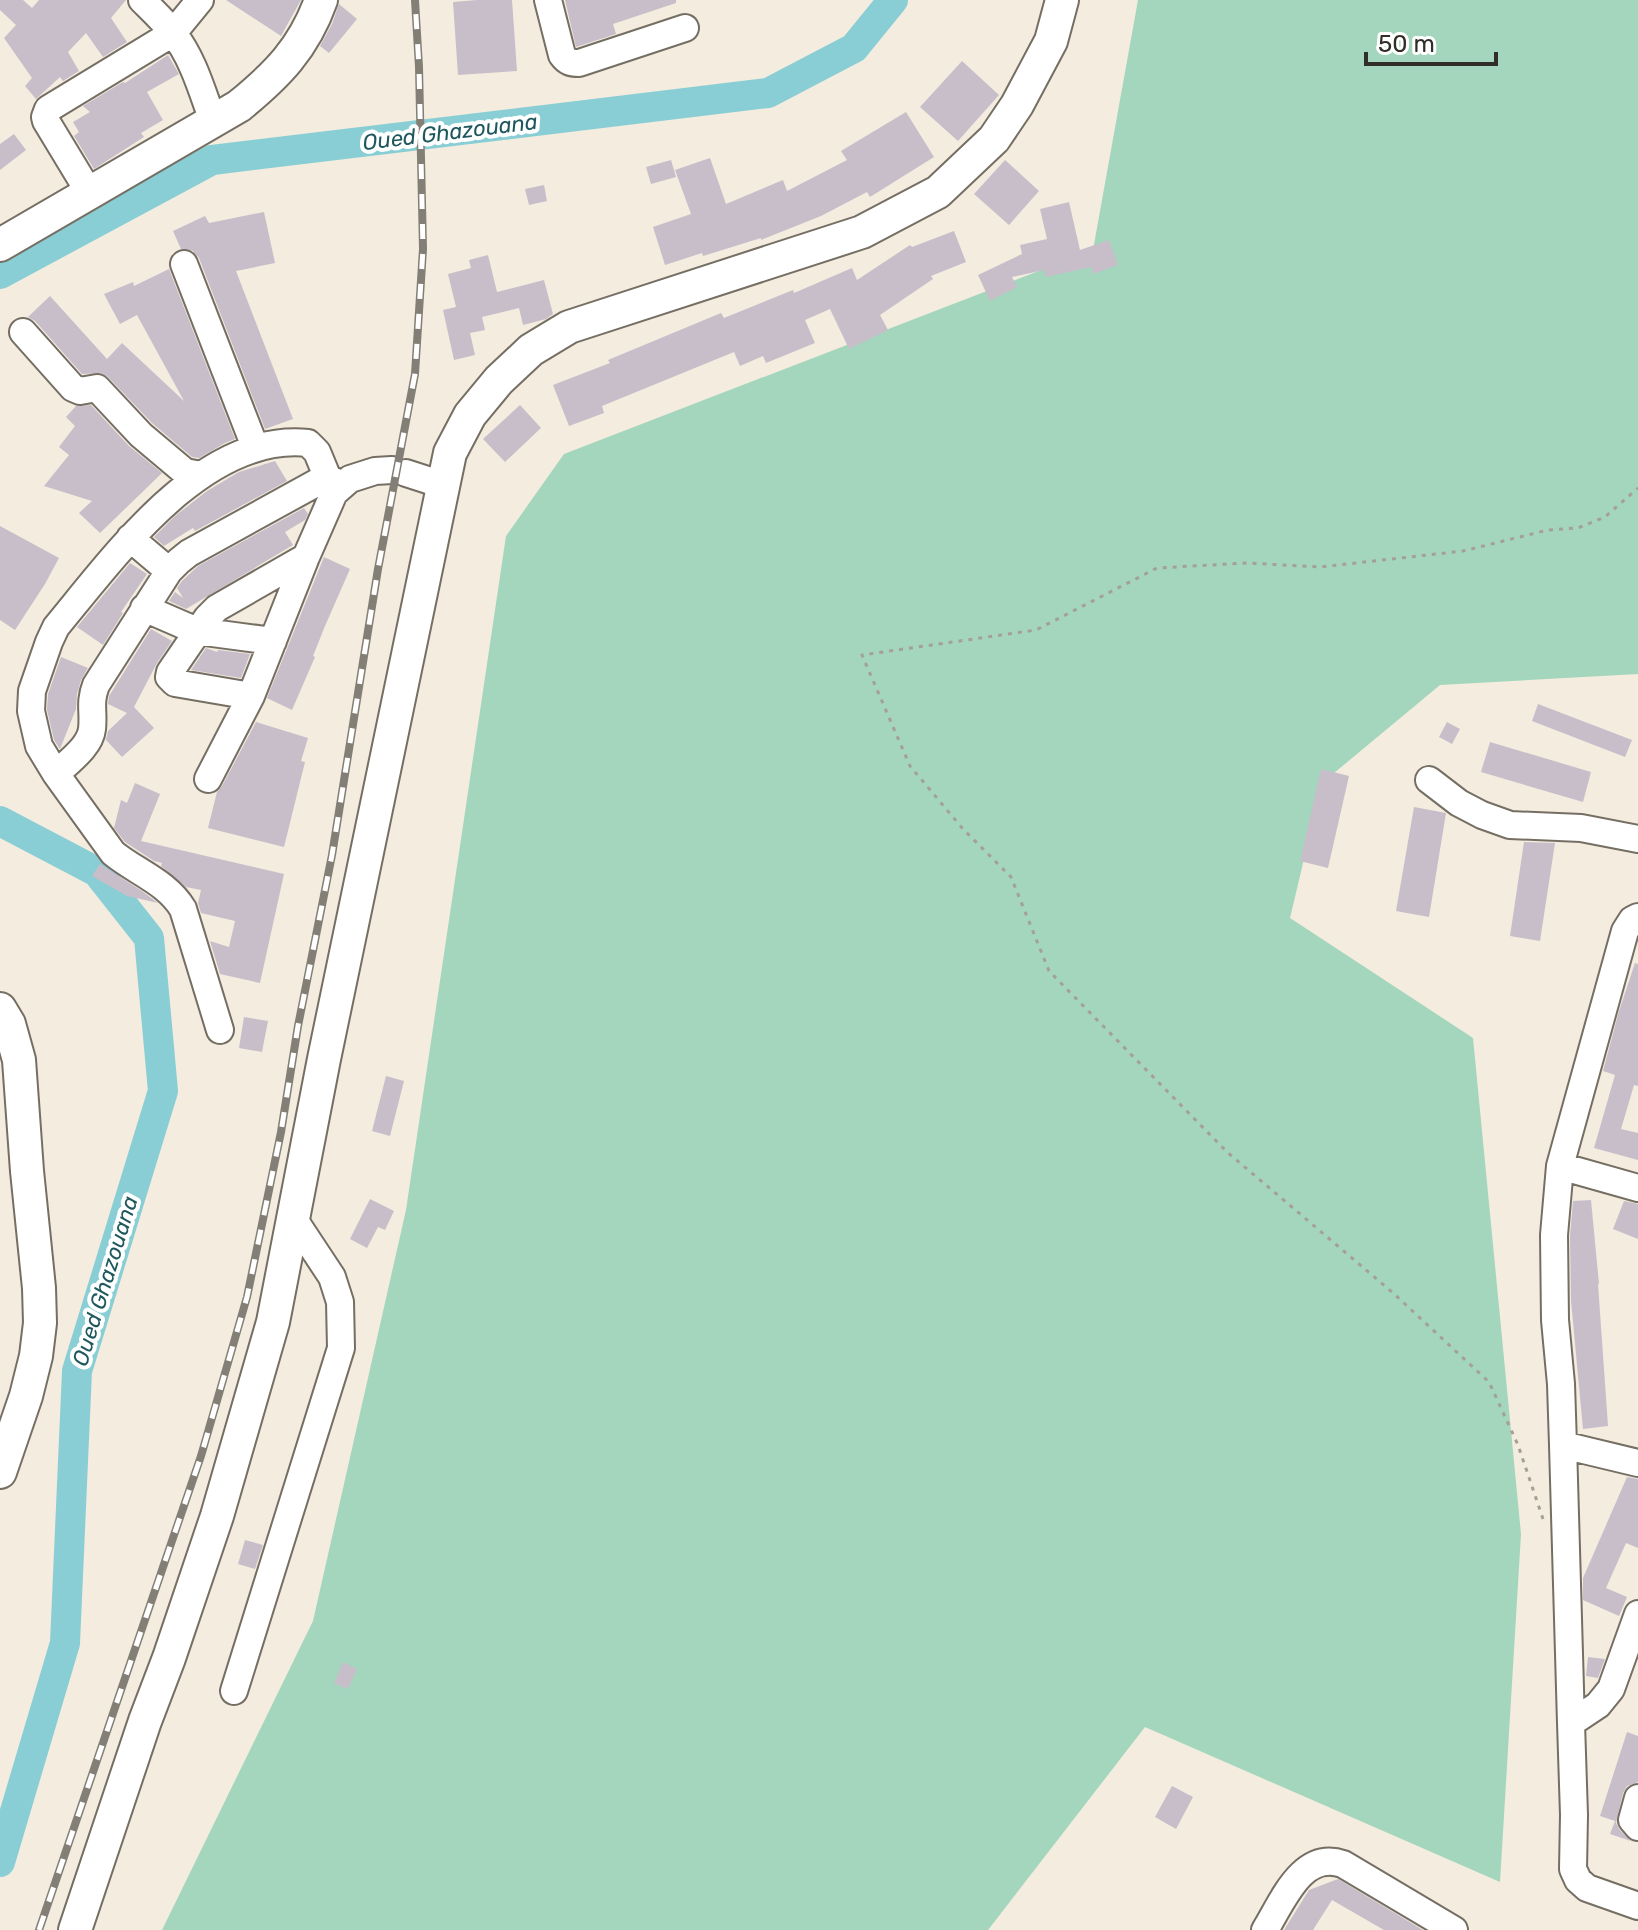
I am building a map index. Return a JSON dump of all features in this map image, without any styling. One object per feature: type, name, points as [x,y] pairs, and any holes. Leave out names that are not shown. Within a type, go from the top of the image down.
[{"type":"main road","points":[[0,245],[239,106],[271,80],[294,53],[321,0]]},
{"type":"main road","points":[[75,1930],[217,1516],[273,1322],[324,1059],[450,453],[470,415],[499,380],[531,350],[569,327],[862,232],[938,192],[994,139],[1017,105],[1051,41],[1062,0]]},
{"type":"main road","points":[[0,1009],[9,1024],[19,1060],[40,1323],[26,1396],[0,1472]]},
{"type":"street","points":[[89,192],[46,121],[45,113],[173,33],[200,0]]},
{"type":"street","points":[[548,0],[562,55],[572,63],[685,28]]},
{"type":"street","points":[[143,1],[173,33],[197,77],[213,121]]},
{"type":"street","points":[[184,264],[255,447]]},
{"type":"street","points":[[23,332],[73,388],[80,391],[97,388],[141,435],[185,472],[201,475]]},
{"type":"street","points":[[208,779],[251,696],[334,485],[317,452],[308,443],[255,447],[201,475],[151,517],[56,627],[32,691],[31,711],[39,746],[56,774],[113,853],[167,889],[183,909],[220,1030]]},
{"type":"street","points":[[56,774],[90,739],[91,697],[96,685],[169,571],[189,553],[334,485],[375,471],[399,472],[443,485]]},
{"type":"street","points":[[130,538],[169,571]]},
{"type":"street","points":[[251,696],[175,683],[171,680],[170,672],[197,631],[217,608],[306,557]]},
{"type":"street","points":[[144,608],[197,631],[273,641]]},
{"type":"street","points":[[1429,780],[1459,803],[1510,825],[1581,828],[1638,839]]},
{"type":"street","points":[[1637,1902],[1587,1888],[1578,1880],[1573,1869],[1563,1445],[1555,1320],[1554,1235],[1560,1166],[1625,931],[1638,917]]},
{"type":"street","points":[[1560,1166],[1638,1188]]},
{"type":"street","points":[[234,1691],[341,1348],[340,1302],[332,1277],[293,1218]]},
{"type":"street","points":[[1563,1445],[1638,1463]]},
{"type":"street","points":[[1571,1723],[1598,1705],[1611,1689],[1638,1614]]},
{"type":"street","points":[[1638,1798],[1632,1820],[1638,1827]]},
{"type":"street","points":[[1265,1930],[1302,1873],[1313,1865],[1328,1861],[1343,1864],[1424,1922],[1454,1930]]},
{"type":"path","points":[[1544,1520],[1518,1445],[1489,1382],[1392,1292],[1227,1152],[1049,971],[1011,877],[963,829],[910,766],[862,655],[1036,630],[1157,568],[1247,563],[1320,567],[1463,551],[1548,530],[1578,528],[1605,517],[1638,488]]},
{"type":"green space","points":[[1138,0],[1638,0],[1638,674],[1440,685],[1322,783],[1290,918],[1473,1038],[1521,1534],[1500,1882],[1145,1727],[988,1930],[162,1930],[313,1621],[406,1210],[506,536],[564,454],[1093,250]]},
{"type":"building","points":[[0,0],[23,0],[32,8],[39,0],[126,0],[111,18],[127,42],[103,57],[86,33],[68,52],[79,71],[63,81],[60,77],[36,99],[25,86],[32,78],[4,38],[16,25],[0,10]]},
{"type":"building","points":[[226,0],[301,0],[281,36]]},
{"type":"building","points":[[512,0],[517,71],[458,75],[453,2]]},
{"type":"building","points":[[565,0],[676,0],[676,3],[613,24],[616,34],[576,47]]},
{"type":"building","points":[[339,4],[357,19],[329,53],[320,46]]},
{"type":"building","points":[[168,55],[179,74],[147,92],[163,120],[141,133],[144,137],[94,169],[74,136],[79,132],[73,122],[90,112],[83,106]]},
{"type":"building","points":[[962,61],[999,95],[958,141],[920,107]]},
{"type":"building","points":[[906,112],[934,157],[870,197],[867,192],[821,216],[761,240],[665,265],[653,227],[691,214],[675,170],[710,158],[726,204],[783,180],[787,191],[847,160],[841,151]]},
{"type":"building","points":[[14,134],[26,150],[0,170],[0,144]]},
{"type":"building","points":[[671,160],[676,177],[651,184],[646,167]]},
{"type":"building","points":[[1005,160],[1039,191],[1009,225],[974,194]]},
{"type":"building","points":[[544,185],[547,201],[529,205],[525,189]]},
{"type":"building","points":[[1069,202],[1080,250],[1109,240],[1118,265],[1093,274],[1091,267],[1046,277],[1044,270],[1012,277],[1017,287],[990,301],[978,275],[1022,254],[1020,245],[1047,239],[1040,209]]},
{"type":"building","points":[[264,212],[275,263],[236,271],[293,419],[265,429],[199,258],[193,251],[181,249],[173,231],[205,216],[209,223]]},
{"type":"building","points":[[954,231],[966,262],[931,276],[933,279],[880,315],[888,330],[849,349],[830,309],[805,320],[815,343],[766,363],[763,356],[740,366],[734,352],[602,406],[604,413],[569,426],[553,385],[721,313],[724,318],[852,268],[857,280],[910,245],[912,247]]},
{"type":"building","points":[[488,255],[497,292],[544,280],[553,314],[523,325],[519,308],[482,317],[485,330],[470,333],[475,355],[454,360],[443,310],[456,307],[448,274],[471,268],[469,260]]},
{"type":"building","points":[[169,269],[235,439],[199,458],[192,457],[152,423],[108,377],[101,373],[82,374],[28,317],[50,296],[107,359],[122,343],[184,401],[137,315],[120,324],[104,294],[133,282],[134,286]]},
{"type":"building","points":[[91,405],[129,446],[162,473],[100,533],[79,513],[92,501],[44,486],[69,455],[59,447],[75,426],[66,417],[76,406]]},
{"type":"building","points":[[520,405],[541,428],[505,462],[483,439]]},
{"type":"building","points":[[275,461],[287,481],[164,546],[154,537],[207,491],[239,472]]},
{"type":"building","points":[[304,508],[308,514],[305,520],[285,532],[293,545],[186,609],[169,601],[175,592],[183,598],[177,588],[198,566]]},
{"type":"building","points":[[0,526],[59,558],[15,630],[0,620]]},
{"type":"building","points":[[324,557],[350,569],[292,710],[267,698]]},
{"type":"building","points":[[130,563],[147,574],[103,645],[77,627]]},
{"type":"building","points":[[151,629],[172,641],[134,707],[154,728],[122,757],[106,740],[108,731],[127,713],[108,704],[109,696]]},
{"type":"building","points":[[206,648],[217,652],[250,654],[241,678],[191,670]]},
{"type":"building","points":[[61,657],[88,668],[81,680],[76,709],[60,749],[54,740],[47,710],[48,694]]},
{"type":"building","points":[[1538,704],[1632,740],[1625,757],[1532,721]]},
{"type":"building","points":[[256,722],[308,738],[284,847],[208,828],[217,792]]},
{"type":"building","points":[[1447,722],[1460,729],[1452,744],[1439,737]]},
{"type":"building","points":[[1490,742],[1591,772],[1583,802],[1481,772]]},
{"type":"building","points":[[1321,769],[1349,776],[1328,868],[1300,861]]},
{"type":"building","points":[[135,783],[160,794],[141,841],[284,874],[260,983],[220,974],[210,941],[229,947],[235,921],[201,913],[198,903],[201,890],[186,887],[161,866],[162,863],[125,842],[114,828],[121,800],[127,803]]},
{"type":"building","points":[[1414,807],[1446,813],[1429,917],[1396,911]]},
{"type":"building","points":[[1524,842],[1555,843],[1540,941],[1510,936]]},
{"type":"building","points":[[100,864],[158,903],[127,896],[92,876]]},
{"type":"building","points":[[1635,963],[1638,964],[1638,1086],[1634,1085],[1621,1129],[1638,1133],[1638,1160],[1594,1148],[1615,1075],[1603,1071]]},
{"type":"building","points":[[244,1017],[268,1021],[262,1052],[239,1048]]},
{"type":"building","points":[[386,1076],[404,1081],[390,1136],[372,1131]]},
{"type":"building","points":[[370,1199],[394,1211],[385,1230],[378,1227],[367,1248],[350,1239]]},
{"type":"building","points":[[1591,1200],[1608,1426],[1583,1429],[1571,1301],[1570,1236],[1573,1201]]},
{"type":"building","points":[[1624,1201],[1638,1204],[1638,1239],[1613,1229]]},
{"type":"building","points":[[1627,1477],[1638,1479],[1638,1548],[1626,1543],[1606,1588],[1627,1597],[1619,1616],[1583,1600],[1583,1578]]},
{"type":"building","points":[[245,1540],[263,1545],[255,1569],[238,1564]]},
{"type":"building","points":[[1588,1657],[1605,1659],[1598,1678],[1586,1676]]},
{"type":"building","points":[[343,1662],[357,1669],[348,1689],[334,1683]]},
{"type":"building","points":[[1627,1732],[1638,1736],[1638,1782],[1627,1786],[1623,1793],[1616,1823],[1631,1841],[1610,1834],[1615,1821],[1600,1816]]},
{"type":"building","points":[[1172,1786],[1193,1797],[1176,1829],[1155,1817]]},
{"type":"building","points":[[1338,1879],[1423,1930],[1384,1930],[1332,1900],[1313,1930],[1284,1930],[1309,1890]]},
{"type":"waterway","name":"Oued Ghazouana","points":[[0,274],[212,160],[768,93],[854,48],[893,0]]},
{"type":"waterway","name":"Oued Ghazouana","points":[[0,821],[97,872],[149,938],[163,1091],[77,1371],[65,1643],[0,1862]]},
{"type":"railway","points":[[39,1930],[201,1456],[247,1297],[281,1132],[298,1026],[332,855],[378,569],[415,374],[423,249],[415,0]]}]
